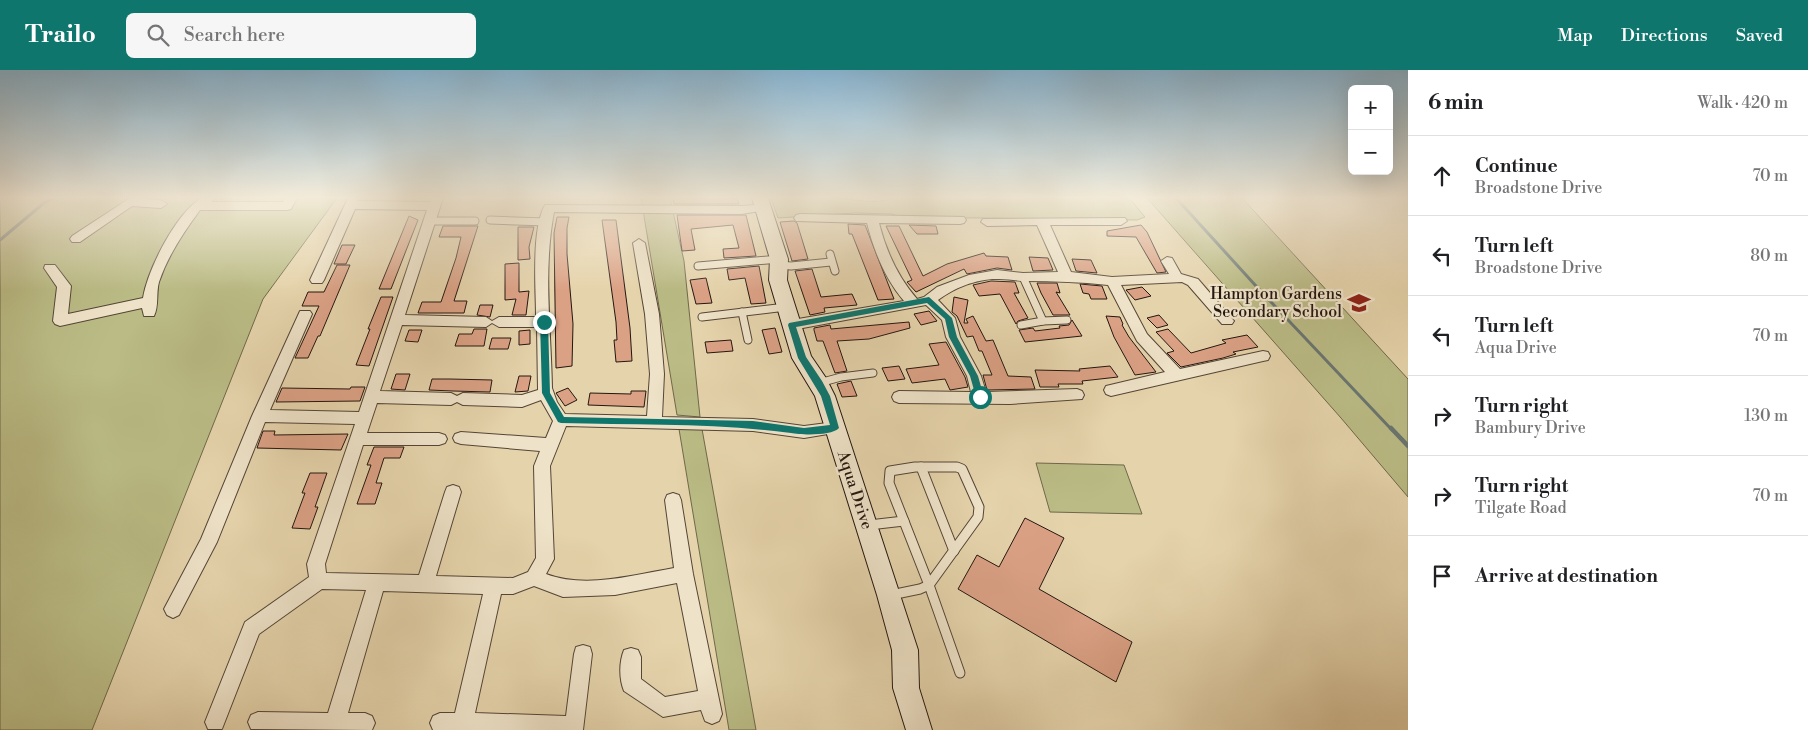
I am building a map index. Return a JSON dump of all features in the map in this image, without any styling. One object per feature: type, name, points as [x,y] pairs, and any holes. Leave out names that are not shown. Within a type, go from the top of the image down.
[{"type":"street","points":[[76,239],[91,229]]},
{"type":"street","points":[[50,268],[64,286],[60,321],[148,307],[154,272],[182,229]]},
{"type":"street","points":[[317,280],[340,229]]},
{"type":"street","points":[[319,581],[316,564],[426,229]]},
{"type":"street","points":[[544,229],[542,261],[546,393],[561,420]]},
{"type":"street","name":"Aqua Drive","points":[[770,229],[780,262],[777,272],[778,280],[802,358],[819,383],[828,404],[834,428],[889,595],[904,650],[906,688],[919,730]]},
{"type":"street","points":[[874,229],[878,243],[898,286],[914,304]]},
{"type":"street","points":[[1045,229],[1066,276]]},
{"type":"street","points":[[639,243],[652,314],[657,374],[654,423]]},
{"type":"street","points":[[1167,261],[1178,279]]},
{"type":"street","points":[[792,325],[914,304],[929,300],[942,290],[969,278],[997,274],[1023,277],[1066,276],[1112,281],[1183,278],[1193,282],[1227,321]]},
{"type":"street","points":[[1112,281],[1142,337],[1178,376]]},
{"type":"street","points":[[929,300],[948,318],[953,337],[974,376],[980,397]]},
{"type":"street","points":[[173,609],[208,542],[305,314]]},
{"type":"street","points":[[396,320],[544,322]]},
{"type":"street","points":[[1111,390],[1263,356]]},
{"type":"street","points":[[370,397],[522,400],[546,393]]},
{"type":"street","points":[[899,397],[1077,395]]},
{"type":"street","points":[[260,416],[364,418]]},
{"type":"street","points":[[561,420],[753,425],[804,432],[834,428]]},
{"type":"street","points":[[215,722],[252,628],[319,581],[494,584],[513,586],[534,578],[545,559],[542,466],[561,420]]},
{"type":"street","points":[[461,438],[550,445]]},
{"type":"street","points":[[357,439],[438,439]]},
{"type":"street","points":[[425,583],[453,492]]},
{"type":"street","points":[[631,657],[631,684],[663,708],[710,707],[684,574],[673,500]]},
{"type":"street","points":[[534,578],[563,589],[615,587],[684,574]]},
{"type":"street","points":[[335,723],[377,582]]},
{"type":"street","points":[[463,723],[494,584]]},
{"type":"street","points":[[440,723],[575,726],[583,654]]},
{"type":"street","points":[[258,722],[365,723]]},
{"type":"lane","points":[[830,254],[835,270]]},
{"type":"lane","points":[[698,266],[780,262],[790,266],[831,262]]},
{"type":"lane","points":[[1023,277],[1043,321]]},
{"type":"lane","points":[[702,317],[786,307]]},
{"type":"lane","points":[[742,312],[748,340]]},
{"type":"lane","points":[[1020,324],[1067,320]]},
{"type":"lane","points":[[819,383],[841,376],[873,373]]},
{"type":"lane","points":[[921,466],[954,551]]},
{"type":"lane","points":[[889,595],[920,589],[929,585],[978,517],[978,508],[962,469],[957,467],[921,466],[890,471],[889,483],[929,585],[960,673]]},
{"type":"lane","points":[[867,526],[904,521]]},
{"type":"green space","points":[[0,229],[314,229],[263,299],[92,730],[0,730]]},
{"type":"green space","points":[[646,229],[677,229],[684,261],[700,417],[677,415]]},
{"type":"green space","points":[[1174,229],[1270,229],[1408,379],[1408,497]]},
{"type":"green space","points":[[679,429],[702,429],[756,730],[729,730]]},
{"type":"green space","points":[[1036,463],[1124,465],[1142,514],[1050,512]]},
{"type":"building","points":[[404,229],[415,229],[391,289],[379,289]]},
{"type":"building","points":[[442,229],[477,229],[454,301],[467,301],[464,313],[418,313],[422,302],[441,302],[461,237],[439,237]]},
{"type":"building","points":[[518,229],[534,229],[529,247],[530,259],[518,260]]},
{"type":"building","points":[[555,229],[567,229],[567,254],[573,324],[572,366],[556,368]]},
{"type":"building","points":[[603,229],[617,229],[630,328],[632,361],[616,362],[614,340],[617,340]]},
{"type":"building","points":[[679,229],[693,229],[691,229],[695,250],[682,251]]},
{"type":"building","points":[[734,229],[749,229],[756,256],[724,258],[723,249],[739,248]]},
{"type":"building","points":[[782,229],[799,229],[808,259],[792,261]]},
{"type":"building","points":[[848,229],[866,229],[894,299],[878,300],[852,234],[849,234]]},
{"type":"building","points":[[887,229],[900,229],[923,276],[947,264],[984,253],[986,256],[1008,257],[1012,270],[997,268],[967,274],[964,269],[916,292],[907,282],[912,280]]},
{"type":"building","points":[[912,229],[937,229],[938,234],[917,234]]},
{"type":"building","points":[[1144,229],[1166,272],[1157,273],[1136,237],[1107,236],[1107,231]]},
{"type":"building","points":[[342,245],[355,245],[346,264],[334,264]]},
{"type":"building","points":[[1029,257],[1048,258],[1053,270],[1033,271]]},
{"type":"building","points":[[1072,259],[1091,260],[1097,273],[1076,271]]},
{"type":"building","points":[[519,263],[519,292],[529,291],[526,315],[512,315],[516,299],[505,300],[505,264]]},
{"type":"building","points":[[337,265],[350,265],[320,336],[318,336],[308,358],[295,358],[319,306],[302,306],[308,292],[324,292]]},
{"type":"building","points":[[759,266],[766,303],[751,304],[745,278],[729,280],[727,269]]},
{"type":"building","points":[[812,269],[821,297],[852,294],[857,305],[824,308],[825,312],[810,315],[795,271]]},
{"type":"building","points":[[706,278],[712,303],[696,304],[690,280]]},
{"type":"building","points":[[991,281],[1015,282],[1019,293],[1014,293],[1028,318],[1018,321],[1016,324],[1000,294],[979,296],[973,285]]},
{"type":"building","points":[[1037,283],[1057,283],[1060,293],[1056,292],[1070,315],[1053,315]]},
{"type":"building","points":[[1080,284],[1102,286],[1107,299],[1091,299],[1089,294],[1083,293]]},
{"type":"building","points":[[1142,287],[1151,296],[1135,300],[1126,290]]},
{"type":"building","points":[[381,297],[393,297],[369,366],[356,365],[370,329],[368,329]]},
{"type":"building","points":[[954,297],[968,300],[964,323],[968,323],[966,319],[973,316],[986,341],[993,340],[1008,376],[1031,377],[1035,389],[987,390],[983,375],[992,375],[982,351],[979,351],[973,336],[967,337],[957,316],[952,312]]},
{"type":"building","points":[[480,305],[493,305],[490,317],[477,315]]},
{"type":"building","points":[[929,311],[937,321],[921,325],[914,314]]},
{"type":"building","points":[[1159,315],[1168,325],[1157,328],[1147,318]]},
{"type":"building","points":[[1106,316],[1120,317],[1129,337],[1156,372],[1135,375],[1114,337]]},
{"type":"building","points":[[1072,320],[1082,336],[1025,342],[1019,330],[1033,328],[1035,331],[1060,328],[1059,326],[1069,325]]},
{"type":"building","points":[[909,322],[910,328],[869,339],[837,341],[847,371],[835,373],[823,341],[817,341],[814,330],[814,328],[830,325],[831,329]]},
{"type":"building","points":[[775,328],[782,352],[769,354],[762,330]]},
{"type":"building","points":[[474,329],[487,329],[484,346],[455,346],[459,334],[472,334]]},
{"type":"building","points":[[1168,329],[1191,353],[1226,343],[1222,340],[1247,335],[1258,347],[1233,352],[1236,354],[1223,358],[1181,367],[1167,353],[1174,351],[1156,332]]},
{"type":"building","points":[[409,330],[422,330],[418,342],[405,341]]},
{"type":"building","points":[[530,330],[530,344],[519,345],[519,331]]},
{"type":"building","points":[[492,338],[511,338],[508,349],[489,349]]},
{"type":"building","points":[[731,340],[733,351],[707,353],[705,342]]},
{"type":"building","points":[[946,342],[965,377],[968,387],[950,390],[945,379],[912,383],[906,369],[939,365],[929,344]]},
{"type":"building","points":[[899,366],[905,379],[888,381],[882,368]]},
{"type":"building","points":[[1110,366],[1118,377],[1082,381],[1083,384],[1058,384],[1059,387],[1040,387],[1035,370],[1080,371],[1079,369]]},
{"type":"building","points":[[396,374],[410,374],[405,390],[391,389]]},
{"type":"building","points":[[519,376],[531,376],[528,391],[515,392]]},
{"type":"building","points":[[432,379],[492,380],[490,392],[429,390]]},
{"type":"building","points":[[851,381],[857,396],[842,397],[837,384]]},
{"type":"building","points":[[351,387],[365,387],[360,401],[276,402],[282,388],[350,389]]},
{"type":"building","points":[[568,388],[577,400],[565,406],[556,393]]},
{"type":"building","points":[[631,391],[646,391],[644,407],[588,405],[590,393],[631,394]]},
{"type":"building","points":[[263,431],[275,431],[274,435],[348,434],[341,450],[257,448]]},
{"type":"building","points":[[374,447],[404,447],[400,458],[384,458],[376,483],[382,483],[375,504],[357,504],[371,465],[367,465]]},
{"type":"building","points":[[310,473],[327,473],[315,507],[318,507],[310,529],[292,528],[305,493],[302,493]]},
{"type":"building","points":[[1025,518],[1064,538],[1039,589],[1132,642],[1116,682],[958,589],[977,555],[999,567]]},
{"type":"waterway","points":[[0,240],[13,229]]},
{"type":"waterway","points":[[1204,229],[1392,430]]},
{"type":"waterway","points":[[1391,428],[1408,446]]},
{"type":"place","name":"Hampton Gardens Secondary School","points":[[1359,303]]},
{"type":"route","points":[[544,322],[546,393],[550,404],[561,420],[753,425],[804,432],[834,428],[826,396],[804,363],[792,325],[929,300],[948,318],[953,337],[974,376],[980,397]]}]
